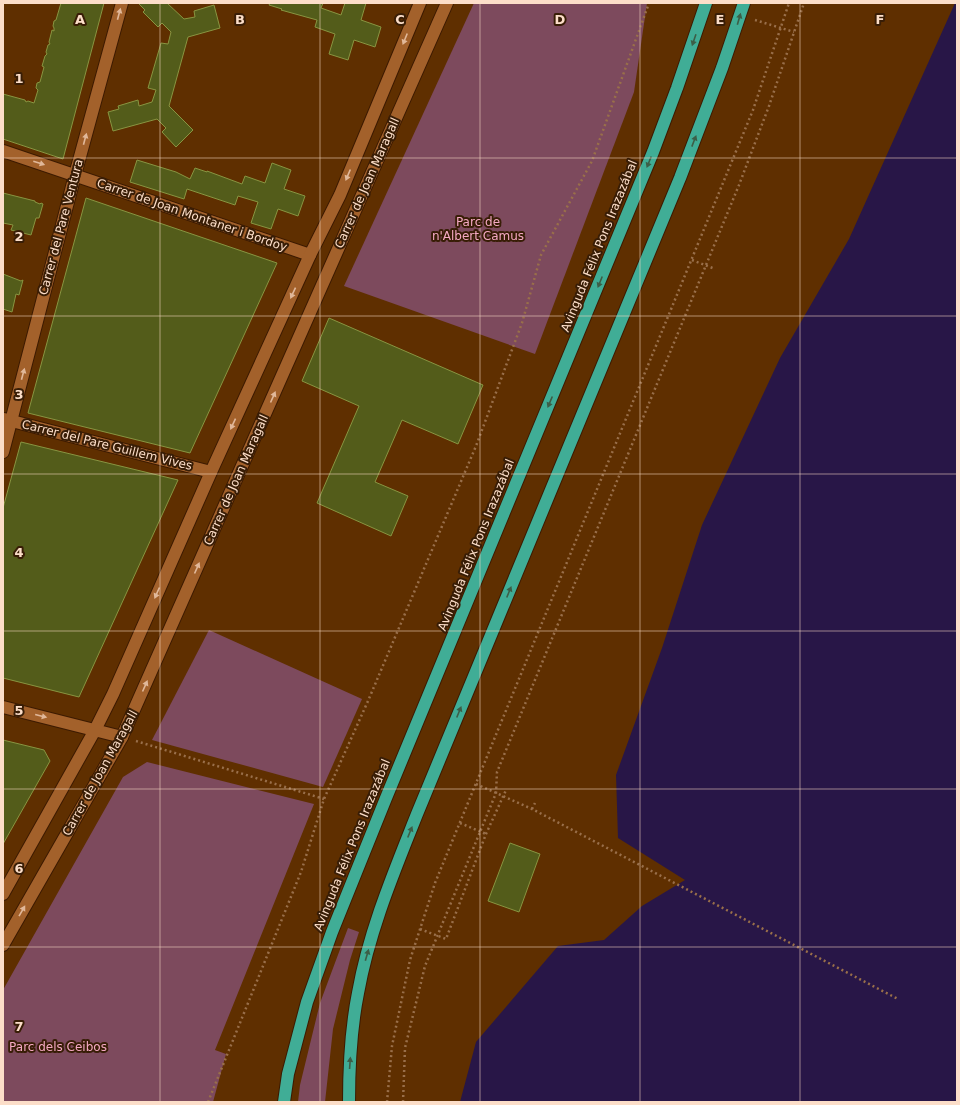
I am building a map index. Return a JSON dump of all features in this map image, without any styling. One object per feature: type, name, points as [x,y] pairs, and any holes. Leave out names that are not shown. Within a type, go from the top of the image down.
[{"type":"highway","name":"Avinguda Félix Pons Irazazábal","points":[[284,1102],[288,1074],[303,1016],[332,932],[647,166],[677,88],[706,3]]},
{"type":"highway","points":[[349,1102],[353,1031],[358,993],[366,958],[389,885],[435,770],[677,185],[722,68],[744,3]]},
{"type":"street","name":"Carrer del Pare Ventura","points":[[3,452],[7,420],[122,3]]},
{"type":"street","name":"Carrer de Joan Maragall","points":[[3,894],[95,730],[113,694],[211,472],[310,255],[340,195],[420,3]]},
{"type":"street","name":"Carrer de Joan Maragall","points":[[3,945],[122,737],[447,3]]},
{"type":"street","name":"Carrer de Joan Montaner i Bordoy","points":[[3,152],[310,255]]},
{"type":"street","name":"Carrer del Pare Guillem Vives","points":[[7,420],[211,472]]},
{"type":"street","points":[[3,707],[122,737]]},
{"type":"path","points":[[208,1102],[301,872],[324,799],[368,701],[476,446],[522,324],[541,255],[592,160],[649,3]]},
{"type":"path","points":[[388,1102],[392,1046],[410,960],[435,883],[753,110],[789,3]]},
{"type":"path","points":[[402,1102],[405,1048],[425,966],[496,793],[497,772],[706,265],[769,106],[804,3]]},
{"type":"path","points":[[692,260],[715,269]]},
{"type":"path","points":[[122,737],[324,799]]},
{"type":"path","points":[[476,784],[532,809],[898,999]]},
{"type":"path","points":[[420,929],[446,939],[486,834],[506,790]]},
{"type":"path","points":[[532,809],[535,803]]},
{"type":"path","points":[[460,824],[486,834]]},
{"type":"green space","name":"Parc de n'Albert Camus","points":[[474,3],[647,3],[634,92],[535,354],[344,286]]},
{"type":"green space","points":[[209,630],[362,699],[323,787],[152,740]]},
{"type":"green space","name":"Parc dels Ceibos","points":[[147,762],[314,804],[215,1050],[226,1054],[213,1102],[3,1102],[3,990],[123,777]]},
{"type":"green space","points":[[348,928],[359,932],[350,960],[333,1029],[325,1102],[298,1102],[300,1085],[320,1003]]},
{"type":"shaded area","points":[[955,3],[957,3],[957,1102],[460,1102],[476,1042],[558,946],[604,940],[642,906],[685,880],[618,838],[616,775],[662,648],[702,525],[780,358],[849,239]]},
{"type":"building","points":[[61,3],[104,3],[63,159],[3,139],[3,94],[25,100],[26,102],[28,101],[34,103],[38,90],[36,88],[37,83],[40,82],[44,67],[42,66],[47,54],[46,52],[48,45],[50,44],[49,42],[52,30],[54,31],[54,21],[56,20]]},
{"type":"building","points":[[138,3],[167,3],[184,19],[195,17],[194,11],[214,5],[220,28],[188,37],[169,106],[193,130],[176,147],[162,132],[166,128],[157,119],[113,131],[108,112],[119,109],[118,106],[138,100],[139,106],[152,102],[156,90],[148,88],[161,43],[168,44],[171,32],[162,23],[158,27],[143,12],[145,10]]},
{"type":"building","points":[[270,3],[323,3],[321,8],[341,15],[345,3],[366,3],[361,20],[381,27],[375,47],[354,40],[348,60],[329,54],[335,34],[315,27],[317,20],[281,10],[282,9],[269,5]]},
{"type":"building","points":[[137,160],[176,172],[190,179],[195,168],[242,184],[245,176],[265,183],[272,163],[291,170],[284,189],[305,196],[298,216],[278,209],[271,229],[251,223],[258,202],[238,196],[235,205],[187,189],[184,199],[130,182]]},
{"type":"building","points":[[3,193],[43,204],[39,218],[36,218],[31,235],[11,230],[13,225],[3,223]]},
{"type":"building","points":[[86,198],[277,263],[190,453],[28,413]]},
{"type":"building","points":[[3,274],[21,281],[23,280],[19,295],[16,294],[12,312],[3,309]]},
{"type":"building","points":[[329,318],[483,385],[458,444],[402,420],[375,482],[408,496],[391,536],[317,503],[359,406],[302,381]]},
{"type":"building","points":[[21,442],[178,480],[79,697],[3,678],[3,508]]},
{"type":"building","points":[[3,740],[44,750],[50,761],[3,844]]},
{"type":"building","points":[[510,843],[540,854],[519,912],[488,901]]}]
